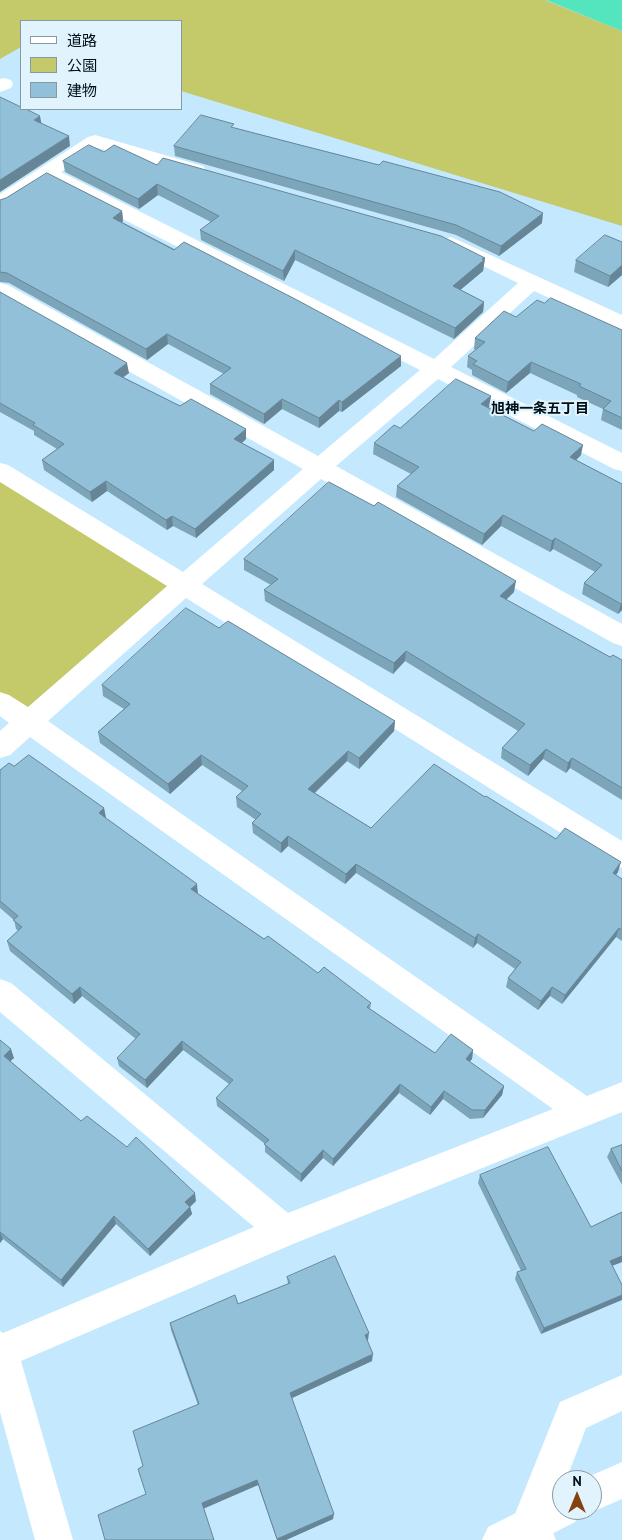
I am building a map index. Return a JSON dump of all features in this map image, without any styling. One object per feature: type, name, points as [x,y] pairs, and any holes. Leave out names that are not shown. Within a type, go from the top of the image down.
[{"type":"street","points":[[0,203],[95,141],[210,174]]},
{"type":"street","points":[[48,172],[622,463]]},
{"type":"street","points":[[429,236],[448,241],[622,324]]},
{"type":"street","points":[[0,747],[319,468],[436,369],[531,282]]},
{"type":"street","points":[[0,290],[622,636]]},
{"type":"street","points":[[0,471],[622,856]]},
{"type":"street","points":[[0,702],[584,1112]]},
{"type":"street","points":[[0,993],[284,1231]]},
{"type":"street","points":[[54,1540],[1,1351],[284,1231],[622,1097]]},
{"type":"street","points":[[522,1535],[572,1415],[622,1393]]},
{"type":"street","points":[[602,1489],[622,1480]]},
{"type":"street","points":[[522,1535],[552,1516]]},
{"type":"green space","points":[[0,0],[545,0],[622,31],[622,226],[182,91],[182,20],[20,20],[20,48],[0,59]]},
{"type":"green space","points":[[0,479],[185,585],[29,722],[0,702]]},
{"type":"shaded area","points":[[546,0],[622,0],[622,31]]},
{"type":"building","points":[[0,97],[20,107],[20,110],[28,110],[40,116],[34,120],[69,136],[0,180]]},
{"type":"building","points":[[201,115],[234,124],[231,127],[304,146],[379,165],[383,161],[500,192],[543,213],[501,246],[456,225],[174,146]]},
{"type":"building","points":[[89,145],[104,152],[114,145],[157,165],[163,158],[441,236],[485,258],[453,286],[484,302],[455,328],[295,250],[283,271],[200,230],[219,216],[157,184],[138,199],[63,161]]},
{"type":"building","points":[[47,173],[122,211],[113,218],[174,250],[184,242],[401,356],[342,402],[339,400],[319,418],[282,399],[264,414],[210,384],[231,368],[167,334],[146,349],[7,273],[0,272],[0,200]]},
{"type":"building","points":[[605,235],[622,242],[622,265],[610,276],[576,260]]},
{"type":"building","points":[[0,292],[127,363],[114,373],[180,406],[191,399],[246,429],[234,439],[274,460],[195,529],[172,516],[166,520],[106,481],[90,492],[42,460],[64,444],[33,425],[35,423],[0,403]]},
{"type":"building","points":[[551,298],[622,330],[622,418],[603,409],[611,401],[579,386],[581,384],[531,362],[508,382],[473,364],[477,361],[468,356],[485,342],[475,338],[504,311],[516,317],[537,300],[544,303]]},
{"type":"building","points":[[456,379],[491,396],[481,404],[534,431],[542,424],[583,445],[570,457],[622,484],[621,604],[584,583],[602,565],[555,538],[552,541],[503,515],[484,534],[397,486],[419,467],[374,443],[394,425],[400,428]]},
{"type":"building","points":[[329,482],[374,506],[378,502],[516,581],[500,596],[610,657],[613,655],[622,660],[622,788],[572,758],[568,763],[546,749],[530,765],[502,748],[525,724],[406,651],[394,663],[264,590],[278,579],[244,559]]},
{"type":"building","points":[[186,608],[219,628],[228,621],[395,721],[359,758],[348,751],[308,789],[371,828],[434,764],[556,839],[565,828],[621,862],[613,873],[622,879],[622,930],[619,928],[565,995],[552,987],[541,1001],[508,978],[521,962],[478,934],[475,938],[356,864],[346,874],[288,836],[281,843],[252,823],[261,814],[236,797],[248,786],[201,755],[168,784],[98,732],[130,704],[102,685]]},
{"type":"building","points":[[29,755],[104,808],[99,813],[197,884],[191,889],[264,939],[268,936],[318,973],[324,967],[371,1003],[367,1007],[435,1053],[451,1034],[473,1050],[466,1059],[504,1086],[485,1110],[472,1110],[444,1091],[431,1107],[400,1084],[333,1159],[323,1150],[301,1174],[264,1144],[269,1140],[216,1098],[233,1080],[182,1041],[145,1080],[117,1058],[140,1034],[80,987],[72,994],[7,941],[22,927],[13,920],[18,916],[0,901],[0,770],[9,763],[14,766]]},
{"type":"building","points":[[0,1040],[11,1049],[4,1056],[81,1121],[87,1116],[127,1147],[136,1137],[195,1193],[185,1202],[190,1207],[148,1249],[114,1216],[61,1280],[0,1232]]},
{"type":"building","points":[[622,1145],[622,1171],[611,1149]]},
{"type":"building","points":[[548,1147],[591,1227],[622,1212],[622,1256],[610,1261],[622,1285],[622,1295],[544,1328],[517,1272],[526,1269],[480,1175]]},
{"type":"building","points":[[335,1256],[369,1333],[365,1335],[373,1354],[290,1393],[334,1514],[277,1539],[257,1480],[202,1503],[214,1540],[105,1540],[98,1515],[146,1494],[138,1469],[143,1466],[133,1431],[199,1404],[170,1323],[235,1295],[238,1304],[290,1283],[287,1277]]},
{"type":"district","name":"旭神一条五丁目","points":[[540,409]]}]
